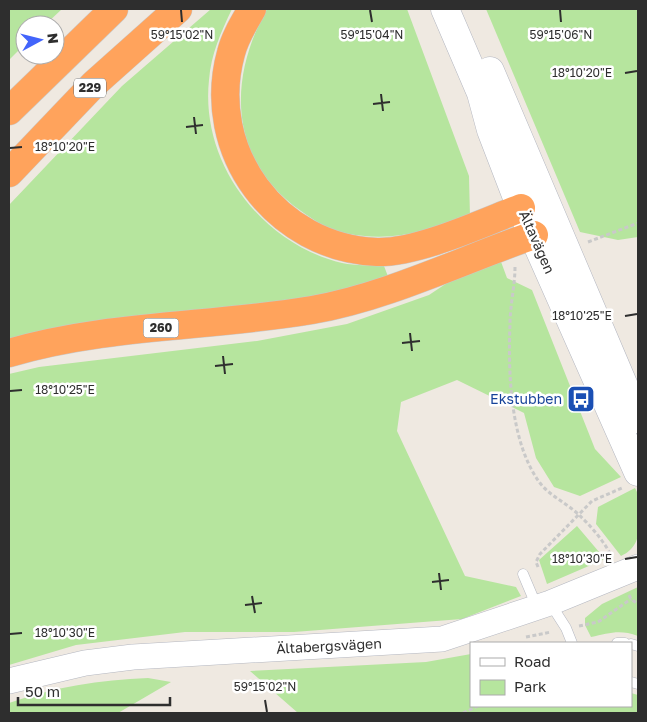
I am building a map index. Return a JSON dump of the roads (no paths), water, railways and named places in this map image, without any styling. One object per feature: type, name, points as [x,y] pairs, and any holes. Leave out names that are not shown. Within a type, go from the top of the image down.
[{"type":"highway","points":[[9,111],[114,9]]},
{"type":"highway","name":"229","points":[[9,173],[94,84],[178,9]]},
{"type":"highway","points":[[252,9],[231,53],[226,106],[228,130],[235,152],[247,177],[264,200],[286,220],[310,235],[331,244],[378,252],[402,249],[427,242],[533,204]]},
{"type":"highway","name":"260","points":[[9,353],[70,339],[314,310],[384,290],[545,230]]},
{"type":"main road","name":"Ältavägen","points":[[445,9],[481,92],[491,130],[533,204],[638,419]]},
{"type":"main road","name":"Ältavägen","points":[[463,9],[533,204]]},
{"type":"main road","name":"Ältavägen","points":[[545,230],[634,478]]},
{"type":"street","name":"Ältabergsvägen","points":[[9,681],[85,663],[133,657],[442,639],[544,606],[629,571]]},
{"type":"lane","points":[[523,574],[544,606],[566,628],[573,642]]},
{"type":"place","name":"Ekstubben","points":[[581,399]]}]
